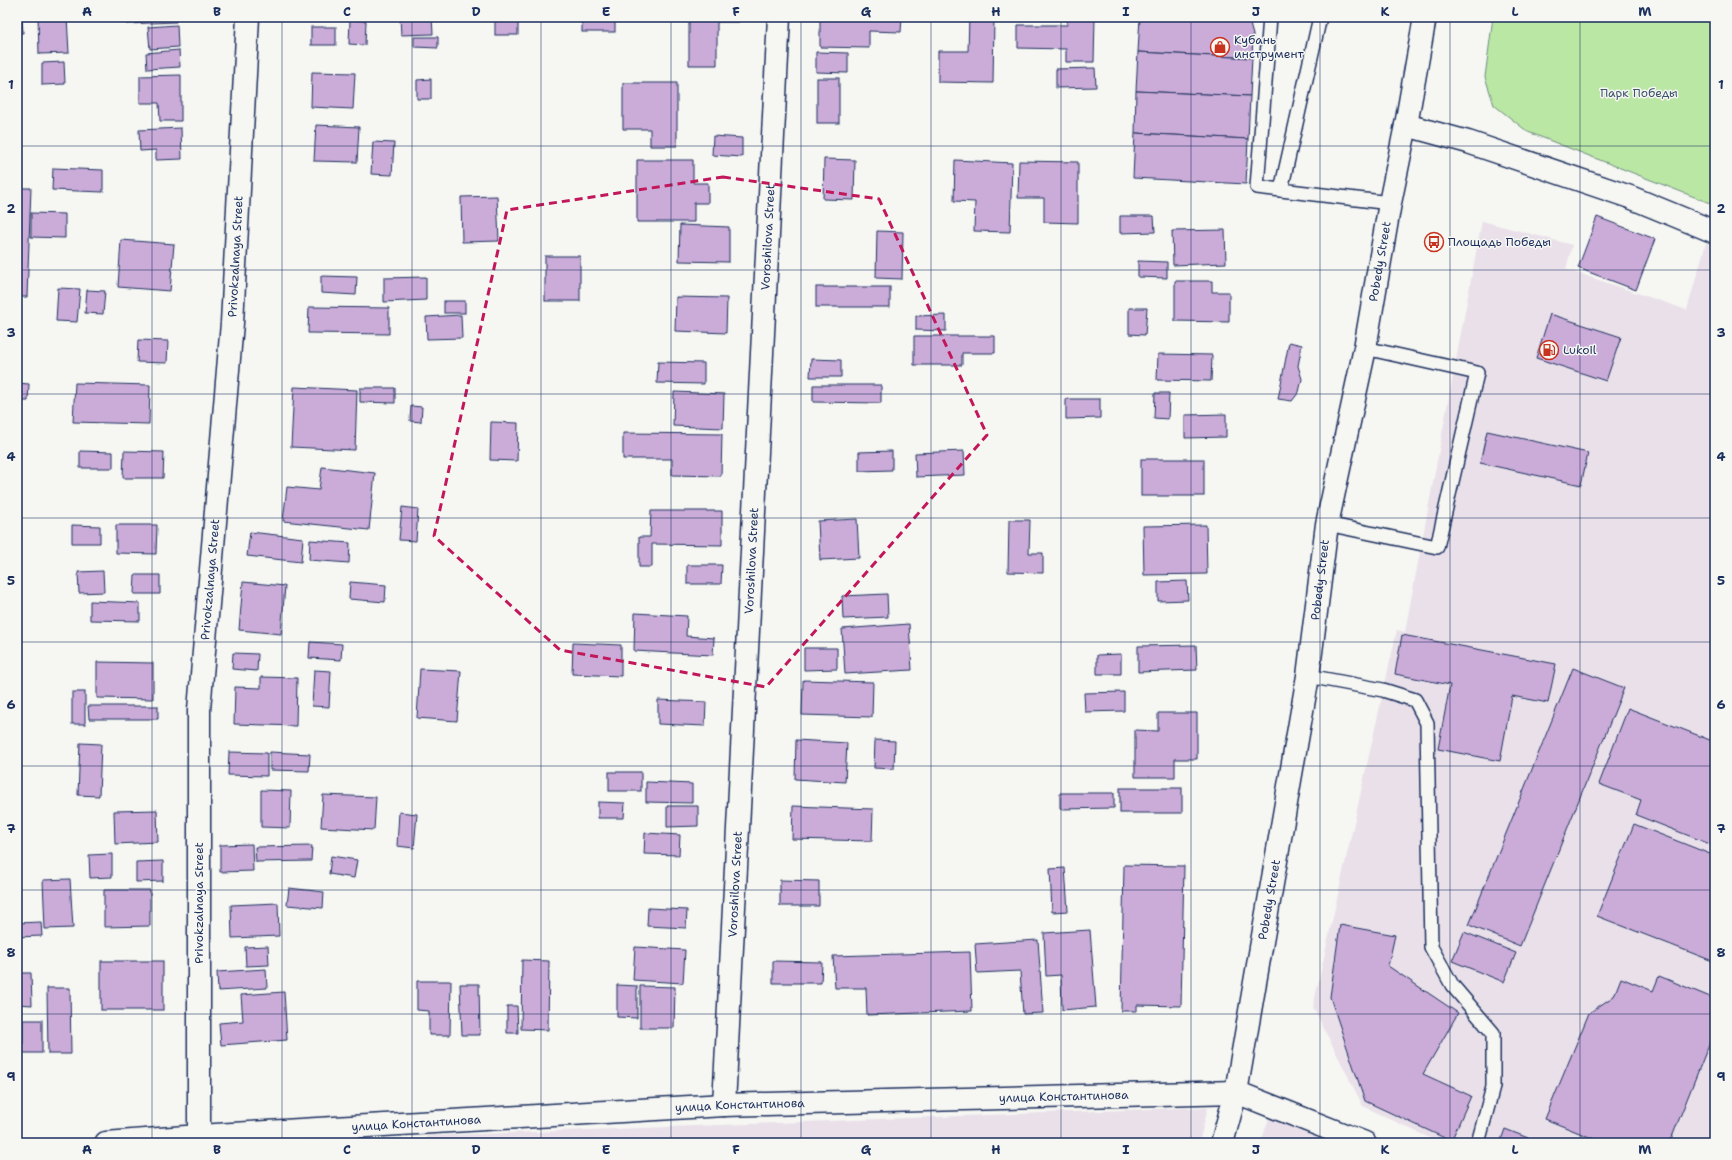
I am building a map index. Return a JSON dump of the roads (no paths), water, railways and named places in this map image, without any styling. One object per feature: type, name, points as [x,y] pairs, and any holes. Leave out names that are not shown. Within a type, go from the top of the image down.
[{"type":"street","name":"Privokzalnaya Street","points":[[199,1139],[199,710],[232,323],[248,17]]},
{"type":"street","name":"Voroshilova Street","points":[[724,1104],[779,17]]},
{"type":"street","name":"Pobedy Street","points":[[1222,1143],[1236,1092],[1308,676],[1327,524],[1365,348],[1390,203],[1406,125],[1425,17]]},
{"type":"street","points":[[1406,125],[1468,142],[1616,192],[1715,232]]},
{"type":"street","name":"улица Константинова","points":[[106,1143],[199,1139],[724,1104],[1236,1092],[1366,1143]]},
{"type":"lane","points":[[1270,17],[1257,187],[1390,203]]},
{"type":"lane","points":[[1281,190],[1320,17]]},
{"type":"lane","points":[[1327,524],[1436,547],[1477,373],[1365,348]]},
{"type":"lane","points":[[1308,676],[1383,690],[1415,700],[1427,722],[1432,947],[1452,985],[1494,1033],[1493,1087],[1478,1143]]},
{"type":"place","name":"Кубань инструмент","points":[[1220,47]]},
{"type":"place","name":"Площадь Победы","points":[[1434,242]]},
{"type":"place","name":"Lukoil","points":[[1549,350]]},
{"type":"park label","name":"Парк Победы","points":[[1639,93]]}]
